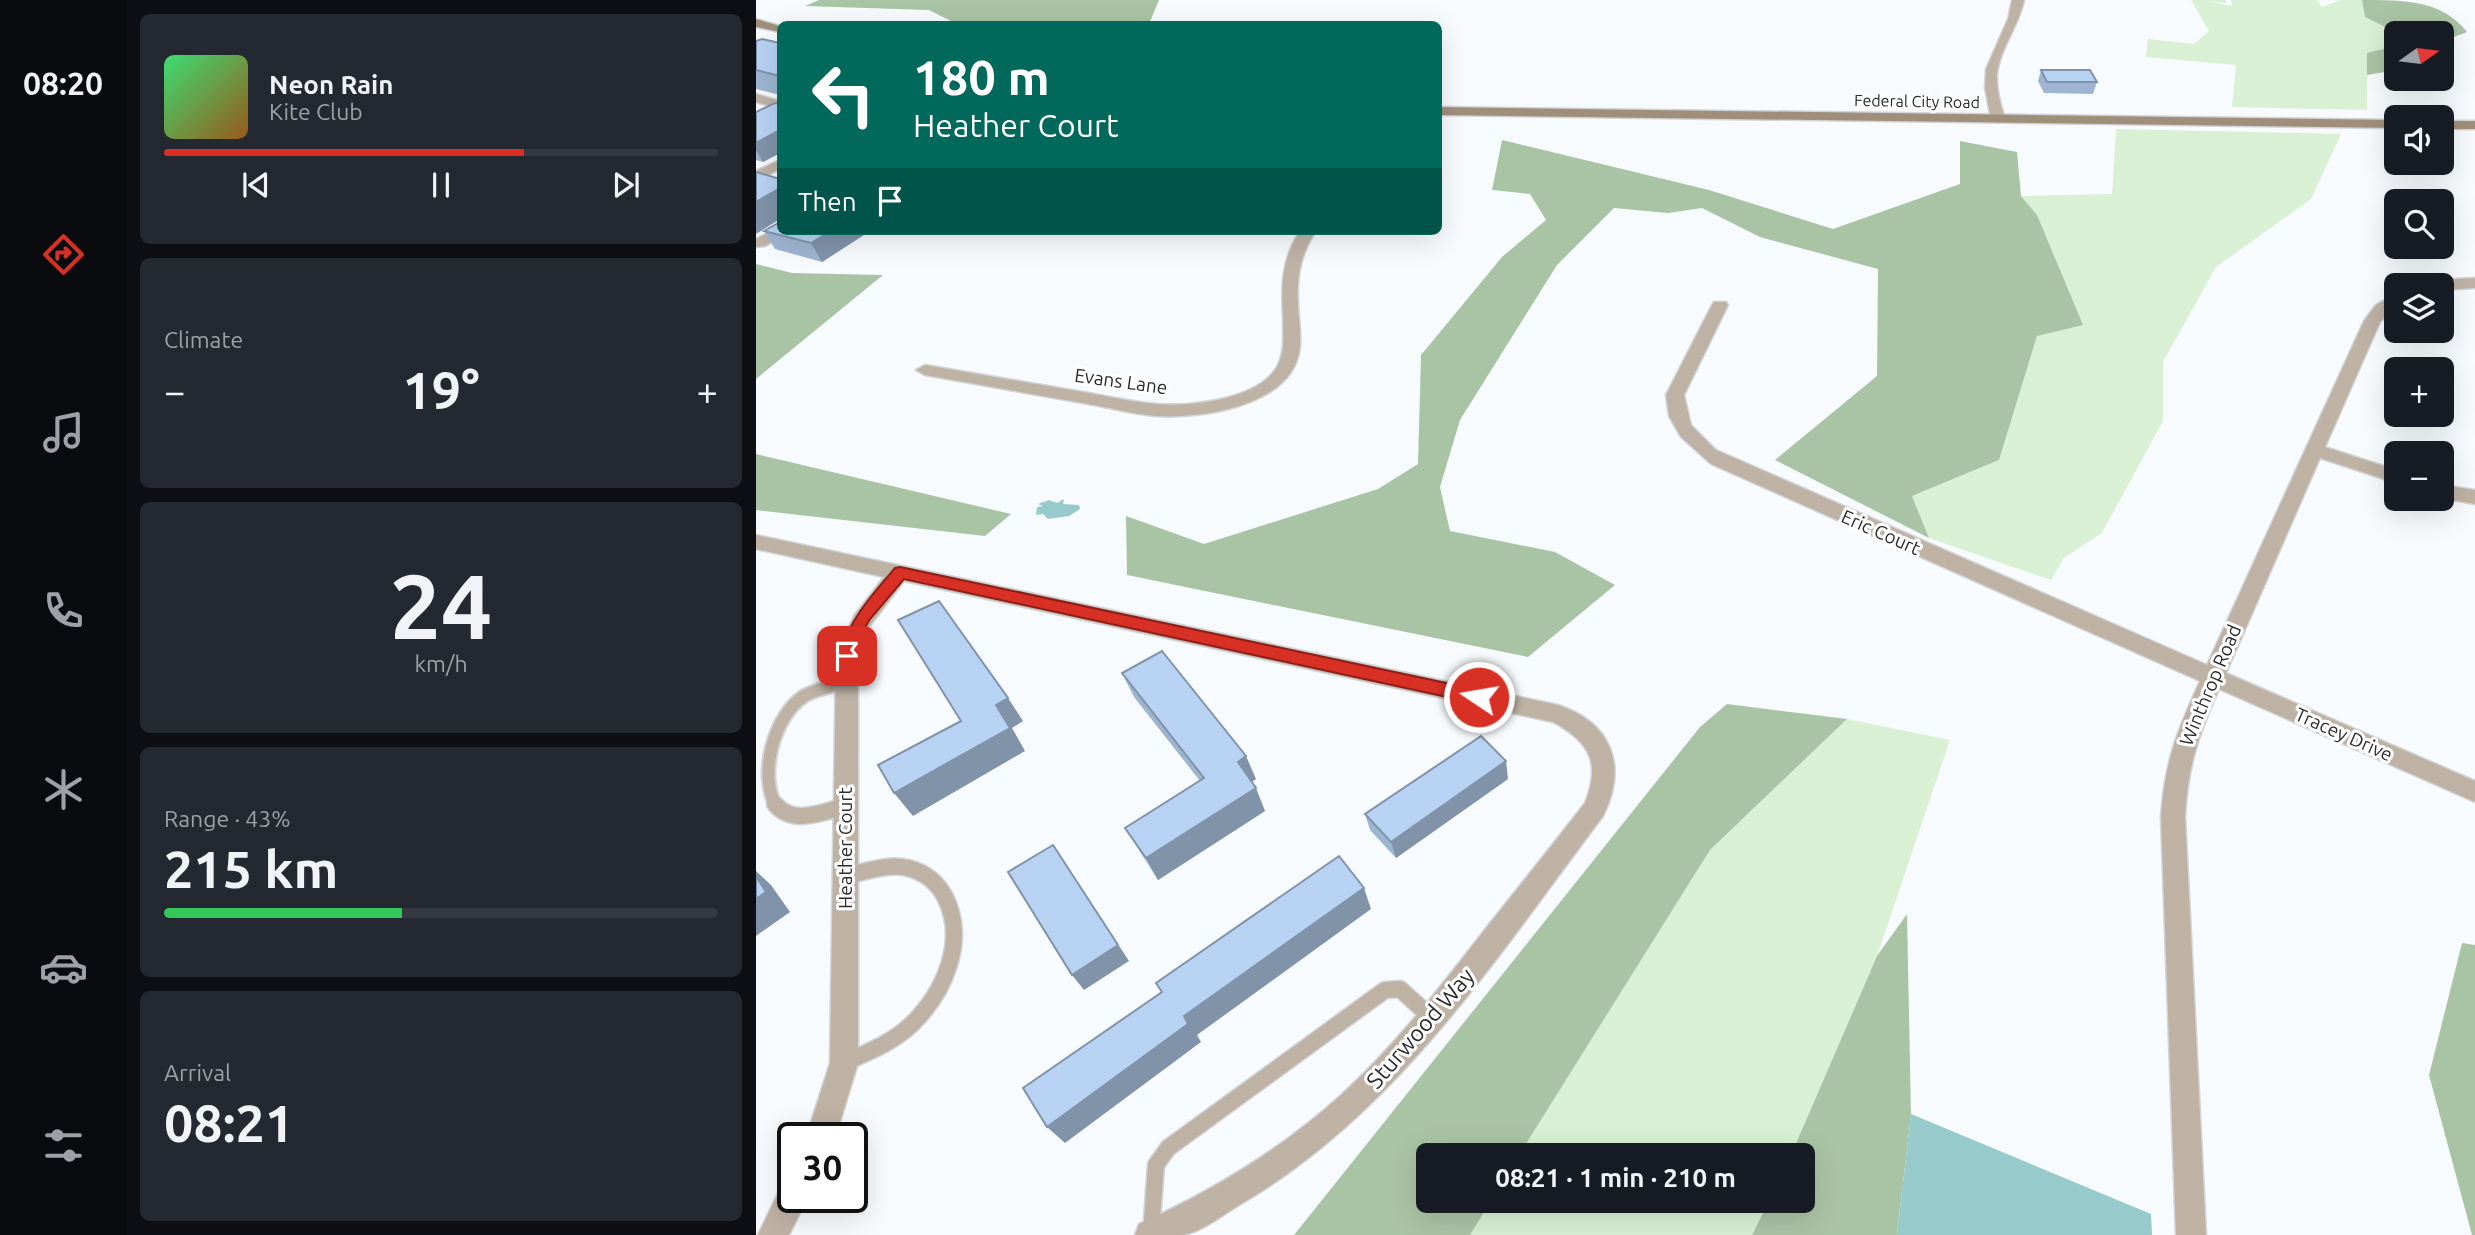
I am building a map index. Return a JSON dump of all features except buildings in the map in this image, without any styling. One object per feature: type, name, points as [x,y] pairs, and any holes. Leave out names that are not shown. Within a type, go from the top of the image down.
[{"type":"street","points":[[1998,119],[1991,88],[1992,71],[1996,56],[2011,30],[2018,0]]},
{"type":"street","points":[[756,23],[777,28]]},
{"type":"street","points":[[756,98],[777,104]]},
{"type":"street","name":"Federal City Road","points":[[1442,111],[2384,124]]},
{"type":"street","points":[[2454,125],[2475,125]]},
{"type":"street","points":[[760,179],[777,166]]},
{"type":"street","points":[[760,243],[777,233]]},
{"type":"street","name":"Evans Lane","points":[[925,370],[1156,410],[1191,410],[1226,404],[1266,387],[1285,369],[1290,359],[1292,340],[1288,301],[1291,264],[1305,235]]},
{"type":"street","points":[[2454,284],[2475,283]]},
{"type":"street","name":"Eric Court","points":[[1720,305],[1675,395],[1679,423],[1690,439],[1704,452],[2212,677]]},
{"type":"street","name":"Winthrop Road","points":[[2190,1235],[2173,817],[2175,782],[2184,742],[2212,677],[2372,321],[2384,307]]},
{"type":"street","points":[[2314,450],[2384,473]]},
{"type":"street","points":[[2454,493],[2475,497]]},
{"type":"street","points":[[756,542],[900,572]]},
{"type":"street","name":"Heather Court","points":[[826,1122],[844,1063],[847,656],[852,635],[900,572]]},
{"type":"street","name":"Sturwood Way","points":[[900,572],[1558,714],[1576,723],[1593,737],[1600,748],[1606,769],[1604,790],[1595,809],[1432,1018],[1373,1085],[1313,1137],[1255,1179],[1181,1222],[1150,1235]]},
{"type":"street","name":"Tracey Drive","points":[[2212,677],[2475,792]]},
{"type":"street","points":[[773,1235],[784,1213]]},
{"type":"lane","points":[[846,682],[804,697],[787,712],[769,736],[761,754],[759,771],[766,802],[781,813],[805,817],[846,806]]},
{"type":"lane","points":[[844,1063],[878,1049],[921,1014],[940,984],[951,958],[955,932],[950,908],[942,890],[929,877],[909,868],[881,868],[845,876]]},
{"type":"lane","points":[[1150,1235],[1156,1165],[1168,1148],[1385,990],[1400,989],[1432,1018]]},
{"type":"green space","points":[[819,0],[1159,0],[1150,21],[951,21],[929,10],[805,6]]},
{"type":"green space","points":[[2191,0],[2226,0],[2226,3],[2207,1],[2232,6],[2231,0],[2317,0],[2322,7],[2341,0],[2362,0],[2365,17],[2384,26],[2384,49],[2367,53],[2367,110],[2232,107],[2236,65],[2146,57],[2148,39],[2194,44],[2209,31]]},
{"type":"green space","points":[[2362,0],[2408,2],[2446,13],[2467,32],[2454,37],[2454,21],[2384,21],[2384,26],[2365,17]]},
{"type":"green space","points":[[2384,49],[2384,72],[2367,75],[2367,53]]},
{"type":"green space","points":[[2116,129],[2341,134],[2311,199],[2216,267],[2163,362],[2163,421],[2102,533],[2064,558],[2051,580],[1929,538],[1912,496],[1999,460],[2037,336],[2037,215],[2021,196],[2112,194]]},
{"type":"green space","points":[[1502,140],[1709,190],[1833,229],[1960,184],[1960,141],[2017,152],[2021,196],[2037,215],[2083,325],[2037,336],[1999,460],[1912,496],[1929,538],[1775,460],[1877,376],[1878,269],[1760,237],[1702,208],[1668,213],[1614,208],[1557,265],[1460,420],[1440,487],[1450,531],[1555,552],[1615,585],[1528,657],[1127,575],[1126,516],[1204,544],[1378,489],[1418,464],[1421,355],[1502,257],[1546,220],[1530,194],[1492,190]]},
{"type":"green space","points":[[756,264],[792,273],[883,275],[756,379]]},
{"type":"green space","points":[[756,454],[1011,514],[985,536],[756,510]]},
{"type":"green space","points":[[1727,704],[1847,719],[1710,850],[1527,1143],[1416,1143],[1416,1213],[1484,1213],[1470,1235],[1294,1235],[1700,727]]},
{"type":"green space","points":[[1847,719],[1950,740],[1877,956],[1796,1143],[1527,1143],[1710,850]]},
{"type":"green space","points":[[1907,914],[1911,1114],[1897,1235],[1752,1235],[1763,1213],[1815,1213],[1815,1143],[1796,1143],[1877,956]]},
{"type":"green space","points":[[2462,943],[2475,945],[2475,1235],[2472,1235],[2429,1075]]},
{"type":"green space","points":[[1484,1213],[1763,1213],[1752,1235],[1470,1235]]},
{"type":"water","points":[[1064,499],[1063,504],[1079,505],[1080,509],[1069,516],[1048,519],[1043,514],[1036,515],[1037,507],[1043,506],[1038,504],[1049,500],[1057,503]]},
{"type":"water","points":[[1911,1114],[2151,1214],[2152,1235],[1897,1235]]},
{"type":"route","points":[[847,656],[852,635],[900,572],[1479,697]]}]
